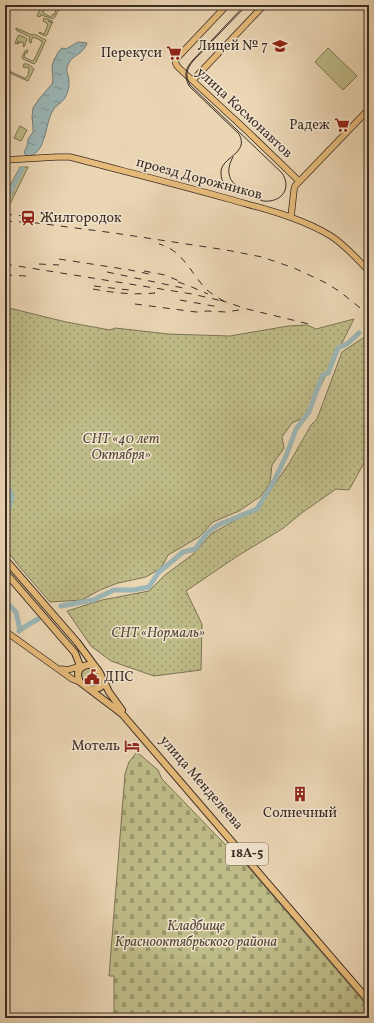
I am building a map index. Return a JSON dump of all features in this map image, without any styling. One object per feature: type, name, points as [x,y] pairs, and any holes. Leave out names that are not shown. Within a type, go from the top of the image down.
[{"type":"highway","name":"18А-5","points":[[5,559],[77,642],[100,672],[103,679]]},
{"type":"highway","points":[[5,572],[71,647],[78,658],[81,668],[78,677],[80,682]]},
{"type":"highway","points":[[81,668],[94,664]]},
{"type":"highway","points":[[89,689],[98,688],[102,685],[103,679]]},
{"type":"highway","name":"улица Менделеева","points":[[103,679],[109,692],[125,714],[369,996]]},
{"type":"highway","name":"18А-5","points":[[80,682],[89,689]]},
{"type":"highway","name":"улица Менделеева","points":[[89,689],[120,713],[138,732],[369,1001]]},
{"type":"main road","name":"улица Космонавтов","points":[[227,5],[177,58],[175,61],[177,67],[193,80],[298,181]]},
{"type":"main road","points":[[193,80],[264,5]]},
{"type":"main road","points":[[291,217],[294,190],[298,181],[369,109]]},
{"type":"main road","name":"проезд Дорожников","points":[[5,160],[56,156],[70,157],[168,182],[291,217],[313,226],[332,237],[369,271]]},
{"type":"main road","points":[[5,631],[57,668],[80,682]]},
{"type":"main road","points":[[57,668],[67,670],[81,668]]},
{"type":"green space","points":[[42,5],[46,6],[43,13],[51,17],[53,14],[54,15],[58,5],[61,5],[53,19],[41,15],[40,17],[37,16]]},
{"type":"green space","points":[[44,18],[52,21],[53,23],[48,21],[52,23],[47,35],[45,36],[39,33],[44,34],[48,25],[43,21]]},
{"type":"green space","points":[[16,28],[46,40],[34,64],[23,59],[22,57],[25,51],[28,50],[24,57],[32,61],[34,60],[42,41],[33,37],[32,42],[30,43],[30,37],[16,30]]},
{"type":"green space","points":[[19,35],[27,39],[24,47],[24,43],[20,42],[17,44],[18,41],[16,44],[15,43]]},
{"type":"green space","points":[[328,48],[357,76],[343,90],[315,62]]},
{"type":"green space","points":[[24,64],[29,65],[34,69],[28,81],[5,71],[5,69],[26,78],[29,73],[29,68],[23,67]]},
{"type":"green space","points":[[20,126],[27,130],[21,141],[14,138]]},
{"type":"green space","points":[[20,167],[28,167],[10,204],[5,206],[5,195]]},
{"type":"green space","name":"СНТ «40 лет Октября»","points":[[5,307],[66,322],[110,330],[115,328],[168,334],[230,336],[288,326],[307,325],[316,329],[354,319],[305,417],[292,423],[282,437],[284,448],[272,465],[270,483],[261,496],[239,511],[213,522],[199,537],[168,555],[161,568],[146,577],[118,583],[100,590],[82,600],[50,602],[5,548]]},
{"type":"green space","name":"СНТ «Нормаль»","points":[[369,334],[369,454],[349,490],[336,489],[282,529],[236,557],[186,591],[202,624],[201,670],[154,676],[111,661],[91,646],[67,611],[102,600],[149,591],[165,575],[192,555],[211,534],[259,507],[290,462],[311,425],[317,419],[342,352]]},
{"type":"green space","points":[[93,667],[101,682],[99,687],[91,687],[80,679],[83,668]]},
{"type":"green space","name":"Кладбище Краснооктябрьского района","points":[[137,752],[158,770],[162,779],[249,868],[369,1008],[369,1018],[114,1018],[114,976],[109,976],[125,774],[129,762]]},
{"type":"water","points":[[78,42],[87,43],[83,50],[70,61],[68,66],[69,88],[67,95],[52,112],[44,139],[38,151],[33,155],[26,156],[24,152],[28,139],[33,132],[33,108],[52,84],[52,66],[54,60],[62,48],[66,49]]},
{"type":"waterway","points":[[5,201],[22,169]]},
{"type":"waterway","points":[[61,606],[93,600],[114,590],[133,590],[149,587],[158,573],[183,552],[195,549],[207,533],[218,525],[257,509],[273,483],[286,456],[296,429],[309,412],[322,376],[328,373],[338,348],[347,344],[359,333]]},
{"type":"waterway","points":[[5,482],[12,497],[5,522],[6,539]]},
{"type":"waterway","points":[[9,605],[16,612],[20,630]]},
{"type":"waterway","points":[[19,631],[38,619]]},
{"type":"tram line","points":[[245,5],[192,61],[188,67],[186,79],[189,86],[239,134],[241,146],[222,168],[221,176],[224,184],[232,189],[263,201],[270,201],[280,197],[285,189],[286,184],[282,173],[190,85],[187,78],[189,67],[193,61],[247,5]]},
{"type":"tram line","points":[[233,157],[229,166],[230,179],[241,188]]},
{"type":"railway","points":[[5,214],[23,216]]},
{"type":"railway","points":[[5,221],[37,223],[114,233],[262,257],[294,268],[324,282],[339,291],[369,315]]},
{"type":"railway","points":[[5,264],[192,294],[225,302],[201,284],[181,257],[174,251],[159,244]]},
{"type":"railway","points":[[59,259],[149,274]]},
{"type":"railway","points":[[39,264],[59,265]]},
{"type":"railway","points":[[144,271],[165,275],[184,283]]},
{"type":"railway","points":[[107,272],[183,288]]},
{"type":"railway","points":[[5,275],[26,276]]},
{"type":"railway","points":[[178,282],[208,294]]},
{"type":"railway","points":[[94,286],[129,290]]},
{"type":"railway","points":[[93,289],[109,292],[139,294],[155,293],[149,292]]},
{"type":"railway","points":[[180,300],[219,307]]},
{"type":"railway","points":[[220,300],[247,309],[313,325]]},
{"type":"railway","points":[[135,304],[196,312],[226,312],[239,310]]},
{"type":"place","name":"Лицей № 7","points":[[280,46]]},
{"type":"place","name":"Перекуси","points":[[174,53]]},
{"type":"place","name":"Радеж","points":[[342,125]]},
{"type":"place","name":"Жилгородок","points":[[28,218]]},
{"type":"place","name":"ДПС","points":[[92,677]]},
{"type":"place","name":"Мотель","points":[[132,746]]},
{"type":"place","name":"Солнечный","points":[[300,794]]}]
